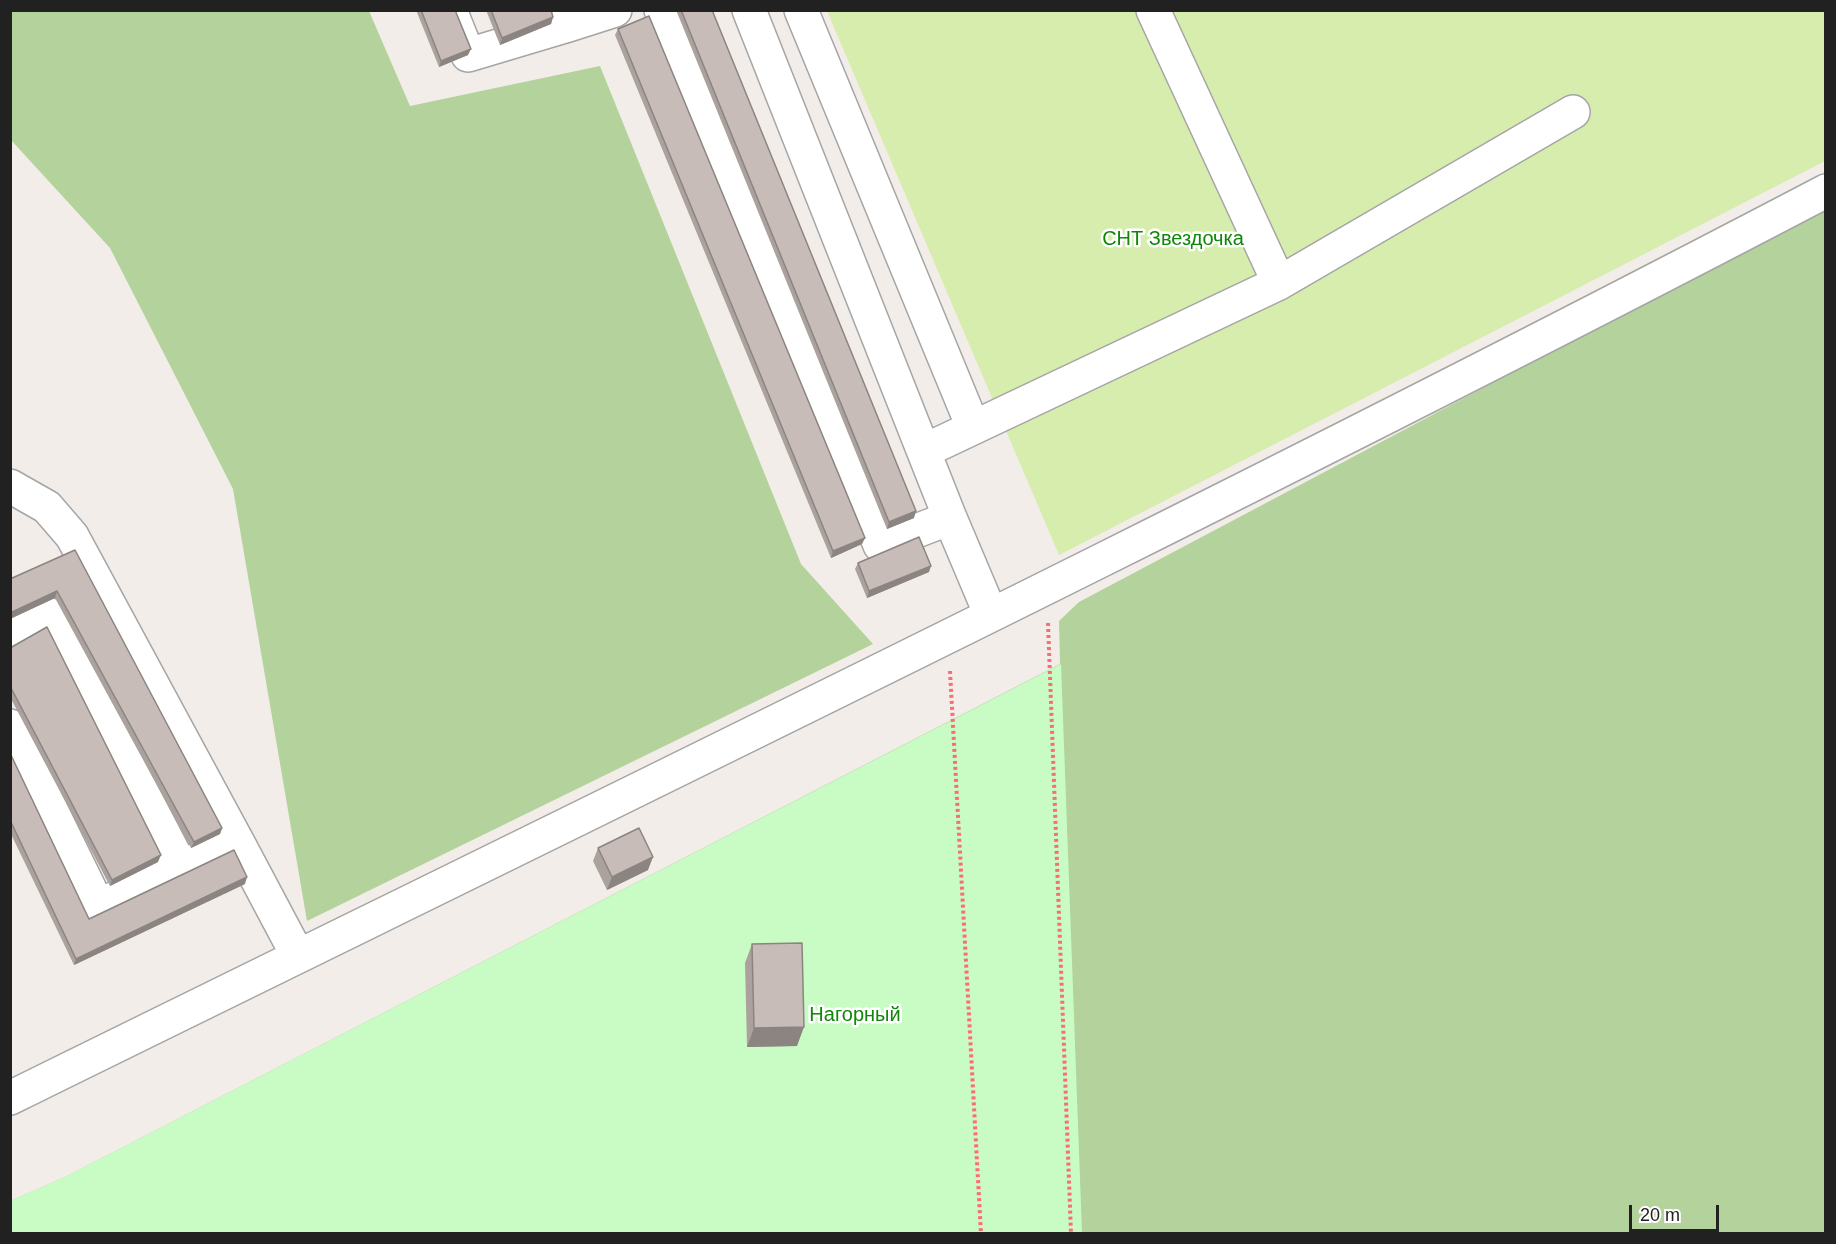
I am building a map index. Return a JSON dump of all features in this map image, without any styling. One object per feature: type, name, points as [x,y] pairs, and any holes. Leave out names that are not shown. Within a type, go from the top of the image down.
[{"type":"lane","points":[[450,10],[468,55],[562,18],[615,10]]},
{"type":"lane","points":[[662,10],[880,545],[950,518]]},
{"type":"lane","points":[[749,10],[950,518],[991,615]]},
{"type":"lane","points":[[801,10],[974,428]]},
{"type":"lane","points":[[1153,10],[1279,284]]},
{"type":"lane","points":[[924,451],[1279,284],[1573,112]]},
{"type":"lane","points":[[10,1098],[1318,453],[1826,191]]},
{"type":"lane","points":[[10,486],[47,507],[72,536],[298,956]]},
{"type":"lane","points":[[10,635],[50,615],[181,867]]},
{"type":"lane","points":[[10,726],[98,906],[237,841]]},
{"type":"path","points":[[1047,615],[1071,1233]]},
{"type":"path","points":[[948,636],[981,1233]]},
{"type":"green space","points":[[11,10],[369,11],[410,106],[600,66],[801,564],[873,644],[307,921],[233,489],[110,248],[11,140]]},
{"type":"green space","name":"СНТ Звездочка","points":[[827,11],[1825,11],[1825,161],[1059,555]]},
{"type":"green space","points":[[1825,207],[1825,1233],[11,1234],[10,1201],[65,1177],[1060,664],[1059,621],[1079,602]]},
{"type":"green space","name":"Нагорный","points":[[1061,664],[1082,1233],[11,1234],[10,1201],[65,1177]]},
{"type":"building","points":[[421,10],[455,10],[471,49],[441,61]]},
{"type":"building","points":[[491,10],[551,10],[553,17],[502,38]]},
{"type":"building","points":[[681,10],[712,10],[916,511],[889,522]]},
{"type":"building","points":[[649,16],[865,538],[833,551],[618,29]]},
{"type":"building","points":[[919,537],[931,566],[869,591],[858,563]]},
{"type":"building","points":[[75,550],[222,828],[194,842],[57,591],[10,613],[10,579]]},
{"type":"building","points":[[47,627],[161,855],[112,880],[10,686],[10,648]]},
{"type":"building","points":[[10,753],[89,919],[234,850],[247,877],[76,959],[10,820]]},
{"type":"building","points":[[639,828],[653,857],[612,877],[598,848]]},
{"type":"building","points":[[802,943],[804,1027],[754,1028],[752,944]]}]
